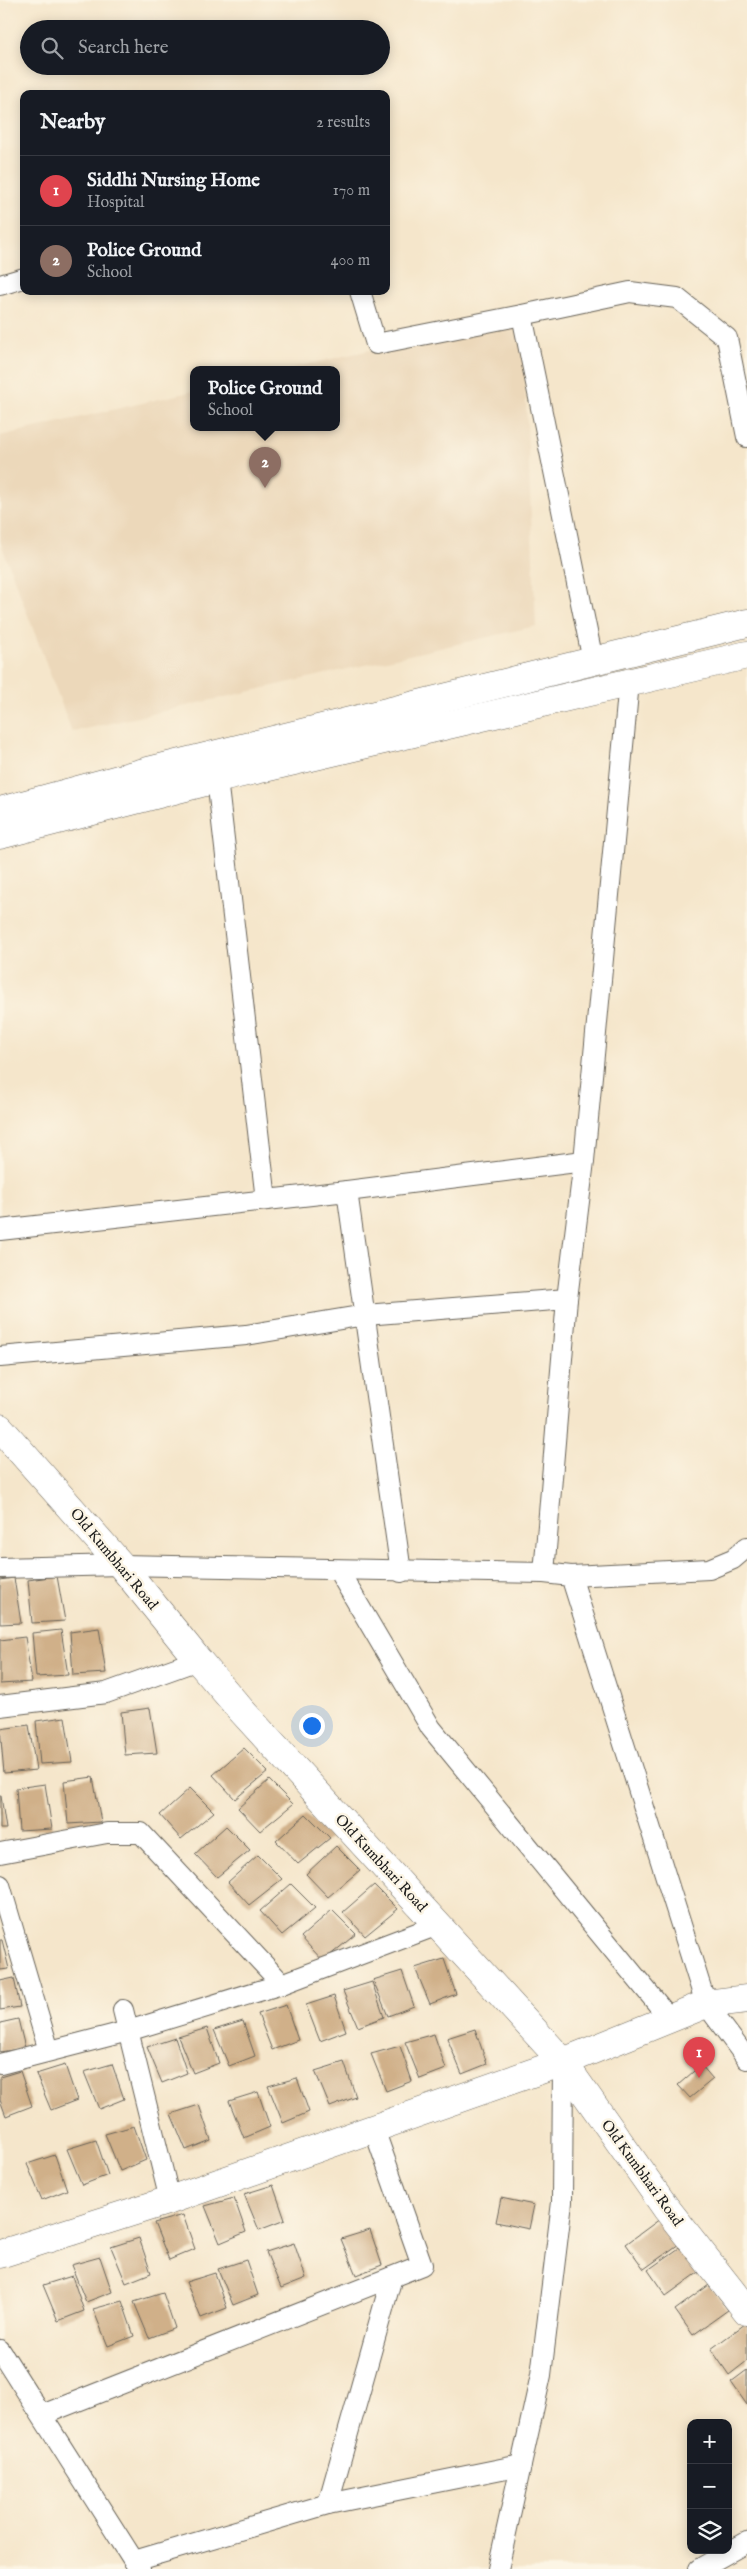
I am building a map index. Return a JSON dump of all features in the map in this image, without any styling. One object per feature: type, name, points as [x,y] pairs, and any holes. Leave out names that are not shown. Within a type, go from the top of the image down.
[{"type":"main road","points":[[0,811],[148,771],[239,751],[747,624]]},
{"type":"main road","points":[[0,836],[217,779],[747,655]]},
{"type":"main road","name":"Old Kumbhari Road","points":[[0,1428],[121,1565],[198,1660],[563,2062],[666,2208],[747,2311]]},
{"type":"main road","points":[[0,2254],[170,2200],[374,2129],[563,2062],[706,2004],[747,1999]]},
{"type":"street","points":[[0,285],[20,279]]},
{"type":"street","points":[[361,295],[376,344],[630,292],[676,298],[727,338],[747,437]]},
{"type":"street","points":[[522,315],[593,661]]},
{"type":"street","points":[[544,1573],[567,1299],[584,1162],[630,682]]},
{"type":"street","points":[[217,779],[266,1200]]},
{"type":"street","points":[[0,1230],[584,1162]]},
{"type":"street","points":[[347,1191],[401,1572]]},
{"type":"street","points":[[0,1356],[246,1335],[365,1315],[567,1299]]},
{"type":"street","points":[[0,1568],[121,1565],[401,1572],[544,1573],[572,1576],[709,1569],[733,1559],[747,1547]]},
{"type":"street","points":[[338,1570],[431,1728],[670,2019]]},
{"type":"street","points":[[572,1576],[706,2004],[747,2059]]},
{"type":"street","points":[[0,1706],[106,1693],[198,1660]]},
{"type":"street","points":[[0,1853],[107,1833],[141,1833],[282,1984]]},
{"type":"street","points":[[0,1885],[49,2052]]},
{"type":"street","points":[[0,2064],[128,2030],[282,1984],[438,1925]]},
{"type":"street","points":[[123,2010],[170,2200]]},
{"type":"street","points":[[498,2569],[541,2375],[562,2202],[563,2062]]},
{"type":"street","points":[[42,2415],[422,2265],[374,2129]]},
{"type":"street","points":[[328,2504],[392,2277]]},
{"type":"street","points":[[0,2350],[137,2565],[328,2504],[521,2465]]},
{"type":"street","points":[[699,2569],[747,2542]]},
{"type":"shaded area","points":[[522,315],[536,626],[72,732],[0,541],[0,436],[190,392],[190,431],[340,431],[340,366],[301,366]]},
{"type":"building","points":[[57,1576],[65,1621],[32,1623],[28,1580]]},
{"type":"building","points":[[14,1578],[21,1623],[0,1624],[0,1580]]},
{"type":"building","points":[[99,1628],[106,1673],[73,1675],[70,1632]]},
{"type":"building","points":[[61,1630],[68,1675],[36,1677],[32,1633]]},
{"type":"building","points":[[25,1637],[32,1682],[0,1684],[0,1640]]},
{"type":"building","points":[[150,1708],[157,1753],[125,1755],[121,1712]]},
{"type":"building","points":[[65,1717],[72,1762],[40,1764],[36,1721]]},
{"type":"building","points":[[29,1725],[36,1770],[4,1773],[0,1729]]},
{"type":"building","points":[[244,1748],[268,1772],[235,1799],[213,1775]]},
{"type":"building","points":[[93,1777],[101,1822],[68,1824],[64,1781]]},
{"type":"building","points":[[269,1780],[293,1804],[260,1831],[238,1808]]},
{"type":"building","points":[[45,1784],[52,1829],[19,1831],[16,1788]]},
{"type":"building","points":[[190,1788],[214,1812],[181,1839],[160,1815]]},
{"type":"building","points":[[1,1796],[6,1829],[0,1829]]},
{"type":"building","points":[[306,1814],[330,1838],[298,1864],[276,1841]]},
{"type":"building","points":[[226,1826],[250,1850],[217,1877],[195,1854]]},
{"type":"building","points":[[336,1846],[360,1870],[328,1897],[306,1874]]},
{"type":"building","points":[[258,1855],[282,1879],[249,1905],[228,1882]]},
{"type":"building","points":[[291,1884],[315,1908],[282,1935],[260,1911]]},
{"type":"building","points":[[374,1885],[398,1909],[365,1936],[343,1912]]},
{"type":"building","points":[[332,1910],[356,1934],[323,1961],[301,1937]]},
{"type":"building","points":[[0,1940],[2,1940],[9,1969],[0,1970]]},
{"type":"building","points":[[444,1959],[456,1994],[430,2004],[415,1968]]},
{"type":"building","points":[[402,1971],[414,2006],[388,2016],[373,1980]]},
{"type":"building","points":[[14,1978],[20,2007],[0,2010],[0,1981]]},
{"type":"building","points":[[372,1982],[384,2017],[358,2027],[343,1991]]},
{"type":"building","points":[[334,1996],[346,2031],[320,2041],[306,2005]]},
{"type":"building","points":[[286,2005],[298,2040],[272,2050],[258,2014]]},
{"type":"building","points":[[18,2019],[25,2048],[0,2052],[0,2023]]},
{"type":"building","points":[[243,2021],[255,2056],[229,2066],[214,2030]]},
{"type":"building","points":[[207,2028],[219,2063],[193,2073],[178,2037]]},
{"type":"building","points":[[475,2029],[487,2064],[462,2074],[447,2038]]},
{"type":"building","points":[[434,2034],[446,2069],[420,2079],[405,2042]]},
{"type":"building","points":[[175,2038],[187,2073],[162,2083],[147,2047]]},
{"type":"building","points":[[400,2046],[412,2081],[386,2091],[371,2054]]},
{"type":"building","points":[[344,2062],[356,2097],[330,2107],[315,2071]]},
{"type":"building","points":[[112,2064],[124,2099],[99,2109],[84,2072]]},
{"type":"building","points":[[65,2065],[77,2100],[51,2110],[36,2074]]},
{"type":"building","points":[[701,2065],[713,2079],[690,2098],[678,2085]]},
{"type":"building","points":[[20,2071],[32,2106],[6,2116],[0,2100],[0,2077]]},
{"type":"building","points":[[297,2078],[309,2112],[283,2123],[268,2086]]},
{"type":"building","points":[[258,2092],[270,2127],[244,2138],[229,2101]]},
{"type":"building","points":[[199,2105],[211,2140],[186,2150],[171,2114]]},
{"type":"building","points":[[134,2126],[146,2160],[120,2171],[105,2134]]},
{"type":"building","points":[[96,2140],[108,2175],[82,2185],[67,2149]]},
{"type":"building","points":[[55,2155],[67,2190],[42,2200],[27,2164]]},
{"type":"building","points":[[273,2185],[285,2220],[259,2230],[244,2194]]},
{"type":"building","points":[[234,2198],[246,2232],[220,2243],[205,2206]]},
{"type":"building","points":[[501,2198],[534,2205],[529,2229],[496,2222]]},
{"type":"building","points":[[183,2215],[195,2249],[169,2260],[154,2223]]},
{"type":"building","points":[[660,2219],[679,2244],[644,2269],[626,2244]]},
{"type":"building","points":[[370,2230],[382,2265],[356,2275],[341,2239]]},
{"type":"building","points":[[139,2238],[151,2273],[126,2283],[111,2247]]},
{"type":"building","points":[[294,2243],[306,2278],[281,2288],[266,2252]]},
{"type":"building","points":[[682,2246],[702,2270],[666,2296],[648,2270]]},
{"type":"building","points":[[100,2257],[112,2292],[86,2302],[71,2265]]},
{"type":"building","points":[[246,2260],[258,2295],[233,2305],[218,2269]]},
{"type":"building","points":[[215,2273],[227,2308],[201,2318],[186,2282]]},
{"type":"building","points":[[72,2276],[84,2311],[58,2321],[43,2285]]},
{"type":"building","points":[[709,2285],[728,2310],[693,2335],[675,2310]]},
{"type":"building","points":[[163,2293],[175,2328],[149,2338],[134,2302]]},
{"type":"building","points":[[122,2301],[134,2336],[108,2346],[93,2309]]},
{"type":"building","points":[[745,2324],[747,2327],[747,2361],[729,2375],[711,2349]]},
{"type":"building","points":[[747,2370],[747,2405],[731,2382]]},
{"type":"place","name":"Police Ground","points":[[265,488]]},
{"type":"place","name":"Siddhi Nursing Home","points":[[699,2078]]}]
